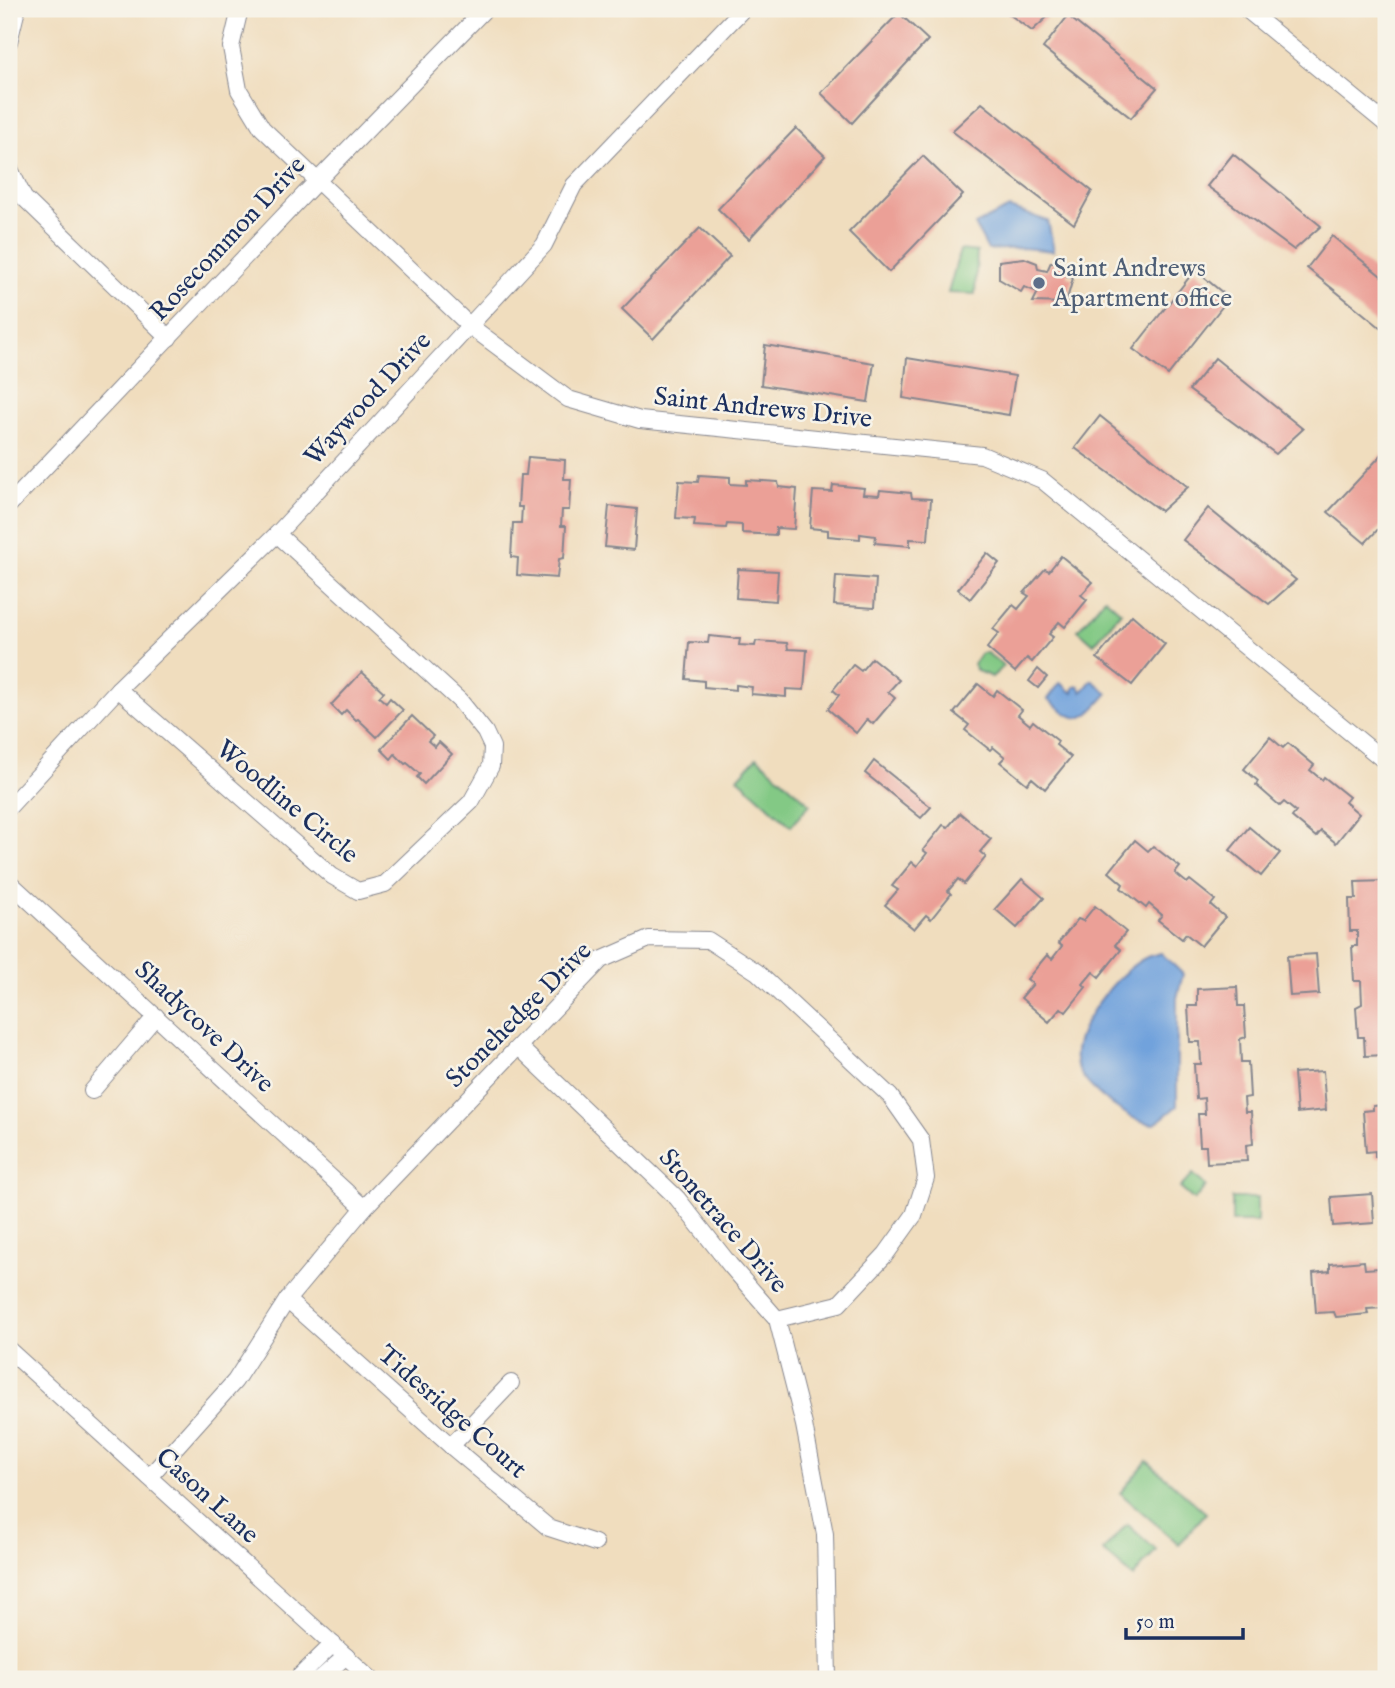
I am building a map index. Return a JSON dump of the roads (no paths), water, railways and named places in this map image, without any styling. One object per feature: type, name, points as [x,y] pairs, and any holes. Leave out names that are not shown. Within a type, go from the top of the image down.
[{"type":"street","points":[[9,42],[17,9]]},
{"type":"street","name":"Saint Andrews Drive","points":[[240,9],[231,47],[239,90],[261,128],[470,326],[568,399],[640,420],[982,455],[1042,480],[1386,762]]},
{"type":"street","name":"Rosecommon Drive","points":[[9,505],[485,9]]},
{"type":"street","name":"Waywood Drive","points":[[9,807],[118,689],[277,534],[544,246],[574,186],[743,9]]},
{"type":"street","points":[[1245,9],[1386,124]]},
{"type":"street","points":[[9,167],[24,198],[169,338]]},
{"type":"street","name":"Woodline Circle","points":[[118,689],[332,876],[358,891],[385,884],[471,802],[491,765],[492,747],[485,732],[460,701],[277,534]]},
{"type":"street","name":"Shadycove Drive","points":[[9,882],[364,1208]]},
{"type":"street","name":"Stonehedge Drive","points":[[149,1477],[235,1381],[287,1300],[364,1208],[601,960],[649,939],[708,940],[757,972],[890,1096],[921,1140],[926,1178],[914,1215],[887,1254],[839,1304],[777,1319]]},
{"type":"street","points":[[92,1091],[156,1016]]},
{"type":"street","name":"Stonetrace Drive","points":[[519,1047],[677,1198],[777,1319],[804,1426],[825,1534],[828,1679]]},
{"type":"street","name":"Tidesridge Court","points":[[287,1300],[451,1446],[550,1528],[595,1544]]},
{"type":"street","name":"Cason Lane","points":[[9,1350],[371,1679]]},
{"type":"street","points":[[451,1446],[511,1383]]},
{"type":"street","points":[[297,1679],[333,1644]]},
{"type":"street","points":[[320,1679],[346,1656]]},
{"type":"water","points":[[1009,208],[1048,221],[1054,251],[1023,248],[988,250],[975,225]]},
{"type":"water","points":[[1092,680],[1108,693],[1085,715],[1073,717],[1048,699],[1060,683],[1073,693],[1074,687],[1079,686],[1082,692]]},
{"type":"water","points":[[1161,953],[1183,974],[1177,998],[1177,1106],[1155,1124],[1132,1117],[1102,1097],[1080,1073],[1076,1055],[1086,1023],[1108,990],[1134,965]]},
{"type":"place","name":"Saint Andrews Apartment office","points":[[1039,283]]}]
